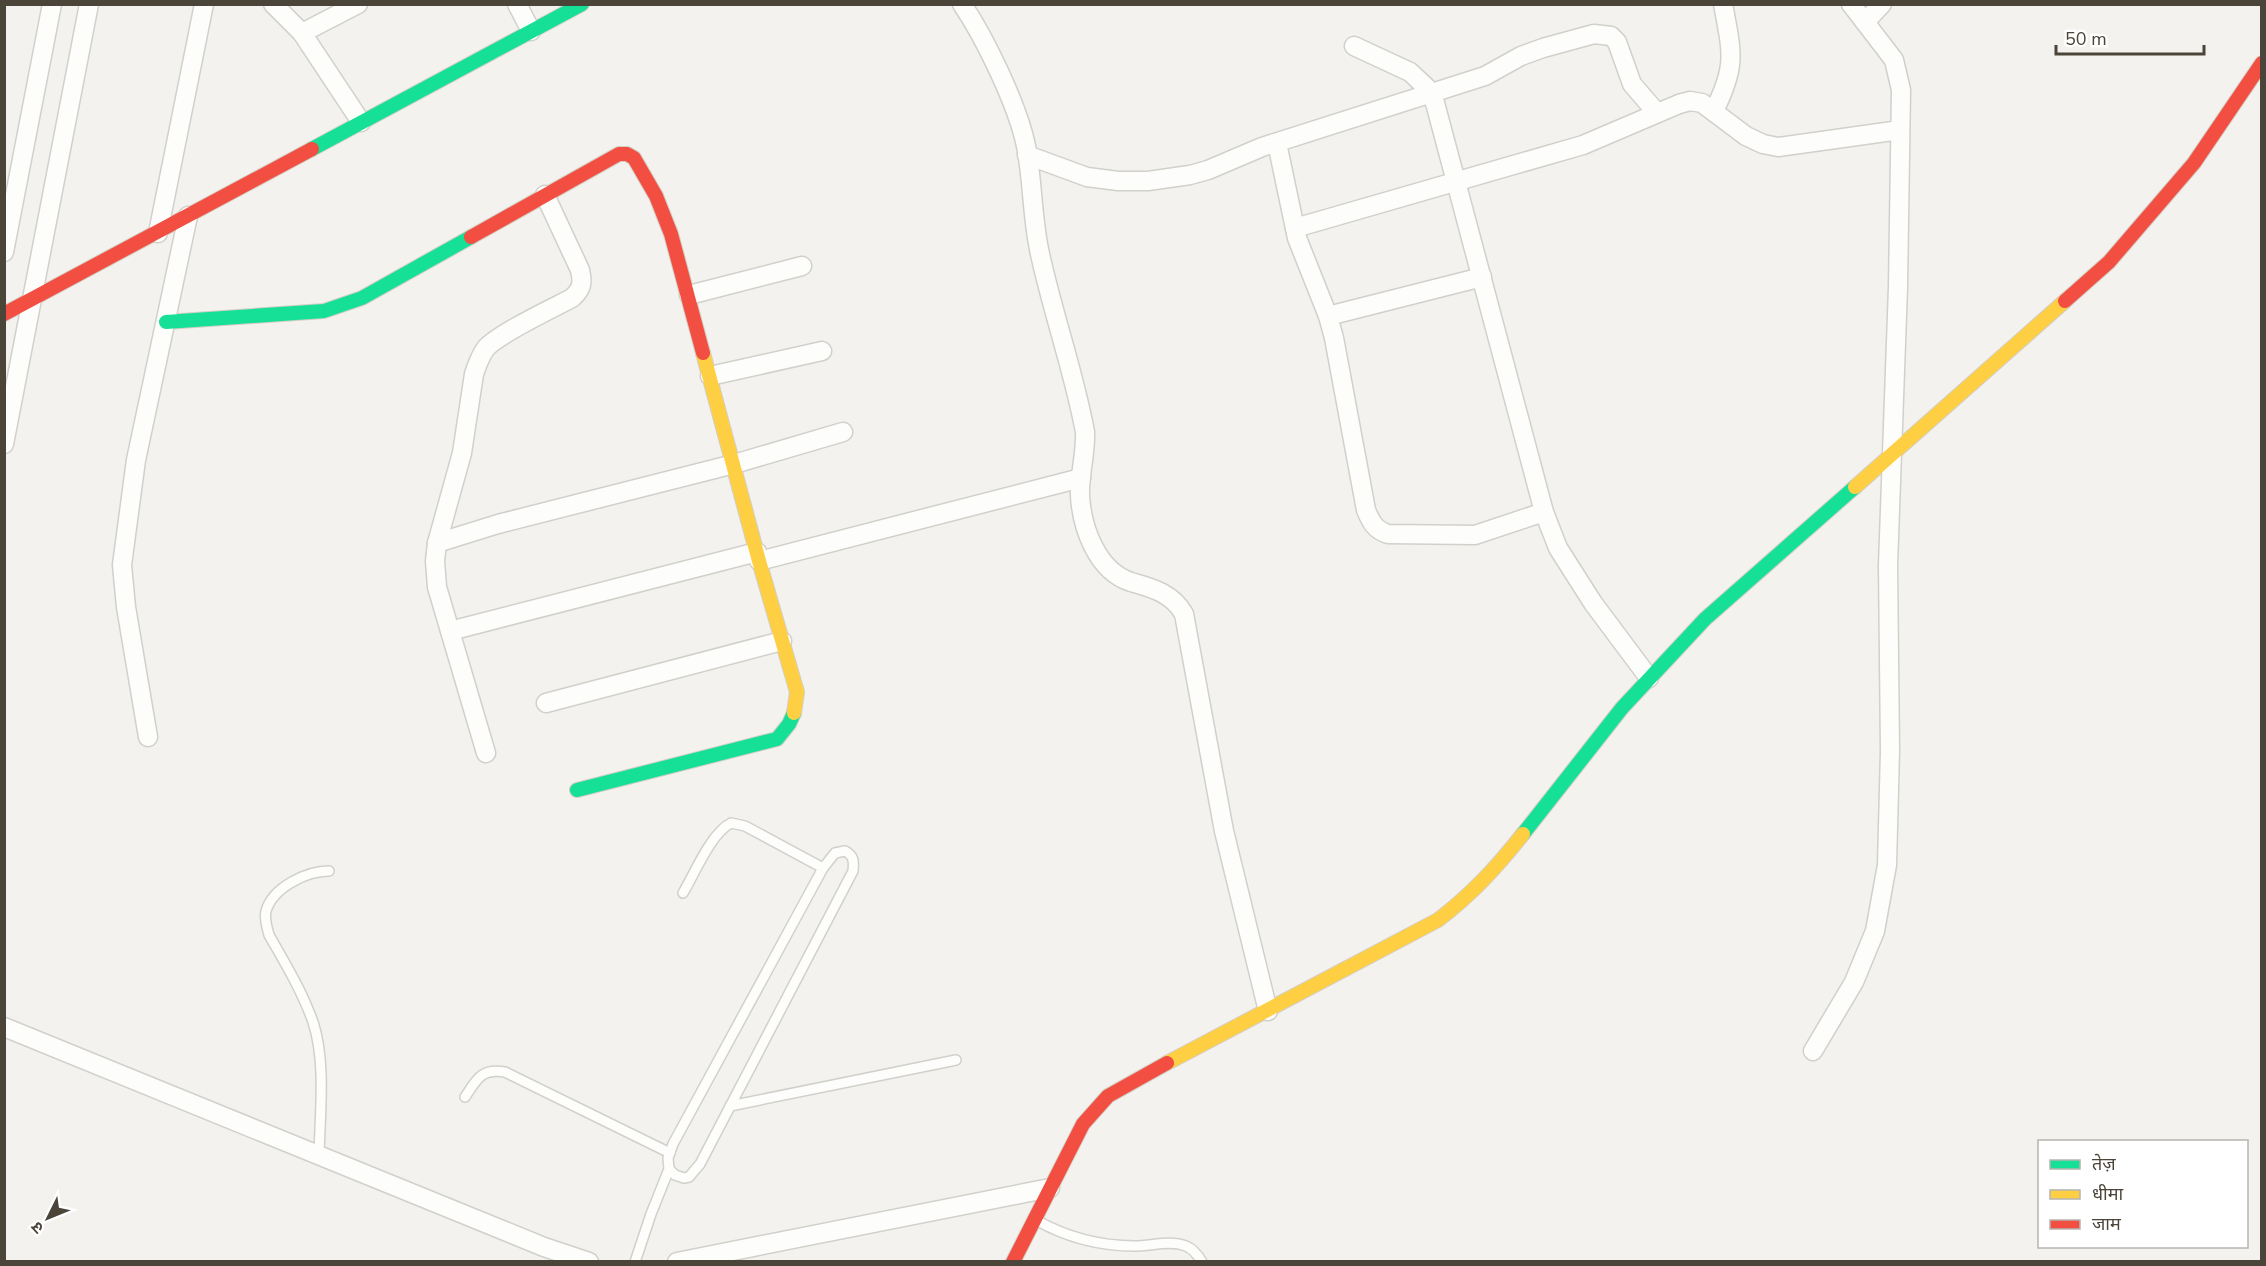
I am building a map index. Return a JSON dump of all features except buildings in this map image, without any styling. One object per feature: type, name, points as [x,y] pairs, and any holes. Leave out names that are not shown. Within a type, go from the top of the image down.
[{"type":"street","points":[[4,252],[52,4]]},
{"type":"street","points":[[4,444],[89,4]]},
{"type":"street","points":[[158,233],[204,4]]},
{"type":"street","points":[[273,4],[302,33],[361,122]]},
{"type":"street","points":[[302,33],[358,4]]},
{"type":"street","points":[[516,4],[531,31]]},
{"type":"street","points":[[4,314],[582,4]]},
{"type":"street","points":[[962,4],[986,48],[1018,118],[1027,155],[1032,211],[1040,253],[1085,432],[1086,453],[1080,496],[1090,538],[1108,569],[1121,579],[1161,591],[1174,601],[1184,614],[1224,831],[1268,1011]]},
{"type":"street","points":[[1714,111],[1726,86],[1732,50],[1723,4]]},
{"type":"street","points":[[1813,1051],[1854,982],[1863,962],[1875,931],[1887,865],[1890,751],[1887,565],[1898,287],[1901,90],[1894,60],[1851,4]]},
{"type":"street","points":[[1865,22],[1882,4]]},
{"type":"street","points":[[1027,155],[1087,177],[1118,182],[1148,181],[1190,175],[1208,170],[1254,150],[1485,76],[1521,56],[1594,34],[1611,36],[1617,42],[1632,84],[1657,113]]},
{"type":"street","points":[[1354,46],[1410,72],[1431,94],[1544,512],[1558,548],[1593,603],[1649,678]]},
{"type":"street","points":[[1013,1262],[1083,1124],[1108,1096],[1429,925],[1467,898],[1494,871],[1615,717],[1705,619],[2109,262],[2194,164],[2262,63]]},
{"type":"street","points":[[1295,228],[1583,145],[1690,101],[1702,103],[1746,136],[1763,144],[1778,147],[1900,130]]},
{"type":"street","points":[[1277,143],[1295,228],[1334,338],[1366,510],[1372,523],[1379,531],[1388,534],[1474,535],[1544,512]]},
{"type":"street","points":[[166,322],[324,311],[362,297],[618,154],[634,158],[656,196],[671,234],[797,692],[797,709],[788,728],[777,740],[577,790]]},
{"type":"street","points":[[486,753],[437,587],[435,561],[437,543],[462,453],[478,361],[487,347],[572,298],[580,290],[582,281],[580,270],[545,195]]},
{"type":"street","points":[[148,736],[126,607],[122,565],[136,460],[188,216]]},
{"type":"street","points":[[689,295],[802,266]]},
{"type":"street","points":[[1328,316],[1482,277]]},
{"type":"street","points":[[710,376],[822,351]]},
{"type":"street","points":[[437,543],[734,464],[843,432]]},
{"type":"street","points":[[450,632],[1081,478]]},
{"type":"street","points":[[546,703],[782,641]]},
{"type":"street","points":[[4,1027],[544,1247],[589,1262]]},
{"type":"street","points":[[676,1262],[1050,1188]]},
{"type":"lane","points":[[683,893],[716,837],[723,827],[731,823],[745,826],[824,868]]},
{"type":"lane","points":[[635,1262],[669,1170],[670,1153],[824,868],[835,853],[845,851],[851,855],[854,862],[853,871],[694,1172],[684,1179],[669,1170]]},
{"type":"lane","points":[[319,1155],[320,1075],[313,1023],[299,989],[269,935],[266,926],[266,911],[285,887],[303,875],[317,871],[329,871]]},
{"type":"lane","points":[[730,1106],[957,1060]]},
{"type":"lane","points":[[465,1097],[478,1078],[484,1074],[493,1070],[505,1072],[670,1153]]},
{"type":"lane","points":[[1034,1219],[1066,1234],[1099,1242],[1135,1246],[1174,1244],[1187,1246],[1197,1253],[1202,1262]]},
{"type":"traffic: fast","points":[[312,149],[582,4]]},
{"type":"traffic: fast","points":[[166,322],[324,311],[362,298],[471,237]]},
{"type":"traffic: fast","points":[[1523,834],[1622,708],[1705,619],[1855,487]]},
{"type":"traffic: fast","points":[[577,790],[777,739],[789,724],[794,713]]},
{"type":"traffic: slow","points":[[1855,487],[2065,301]]},
{"type":"traffic: slow","points":[[703,353],[797,692],[794,713]]},
{"type":"traffic: slow","points":[[1167,1063],[1438,920],[1483,880],[1523,834]]},
{"type":"traffic: jam","points":[[2065,301],[2109,262],[2194,163],[2262,63]]},
{"type":"traffic: jam","points":[[4,314],[312,149]]},
{"type":"traffic: jam","points":[[471,237],[619,154],[627,154],[634,158],[656,196],[671,234],[703,353]]},
{"type":"traffic: jam","points":[[1013,1262],[1083,1124],[1108,1096],[1167,1063]]}]
